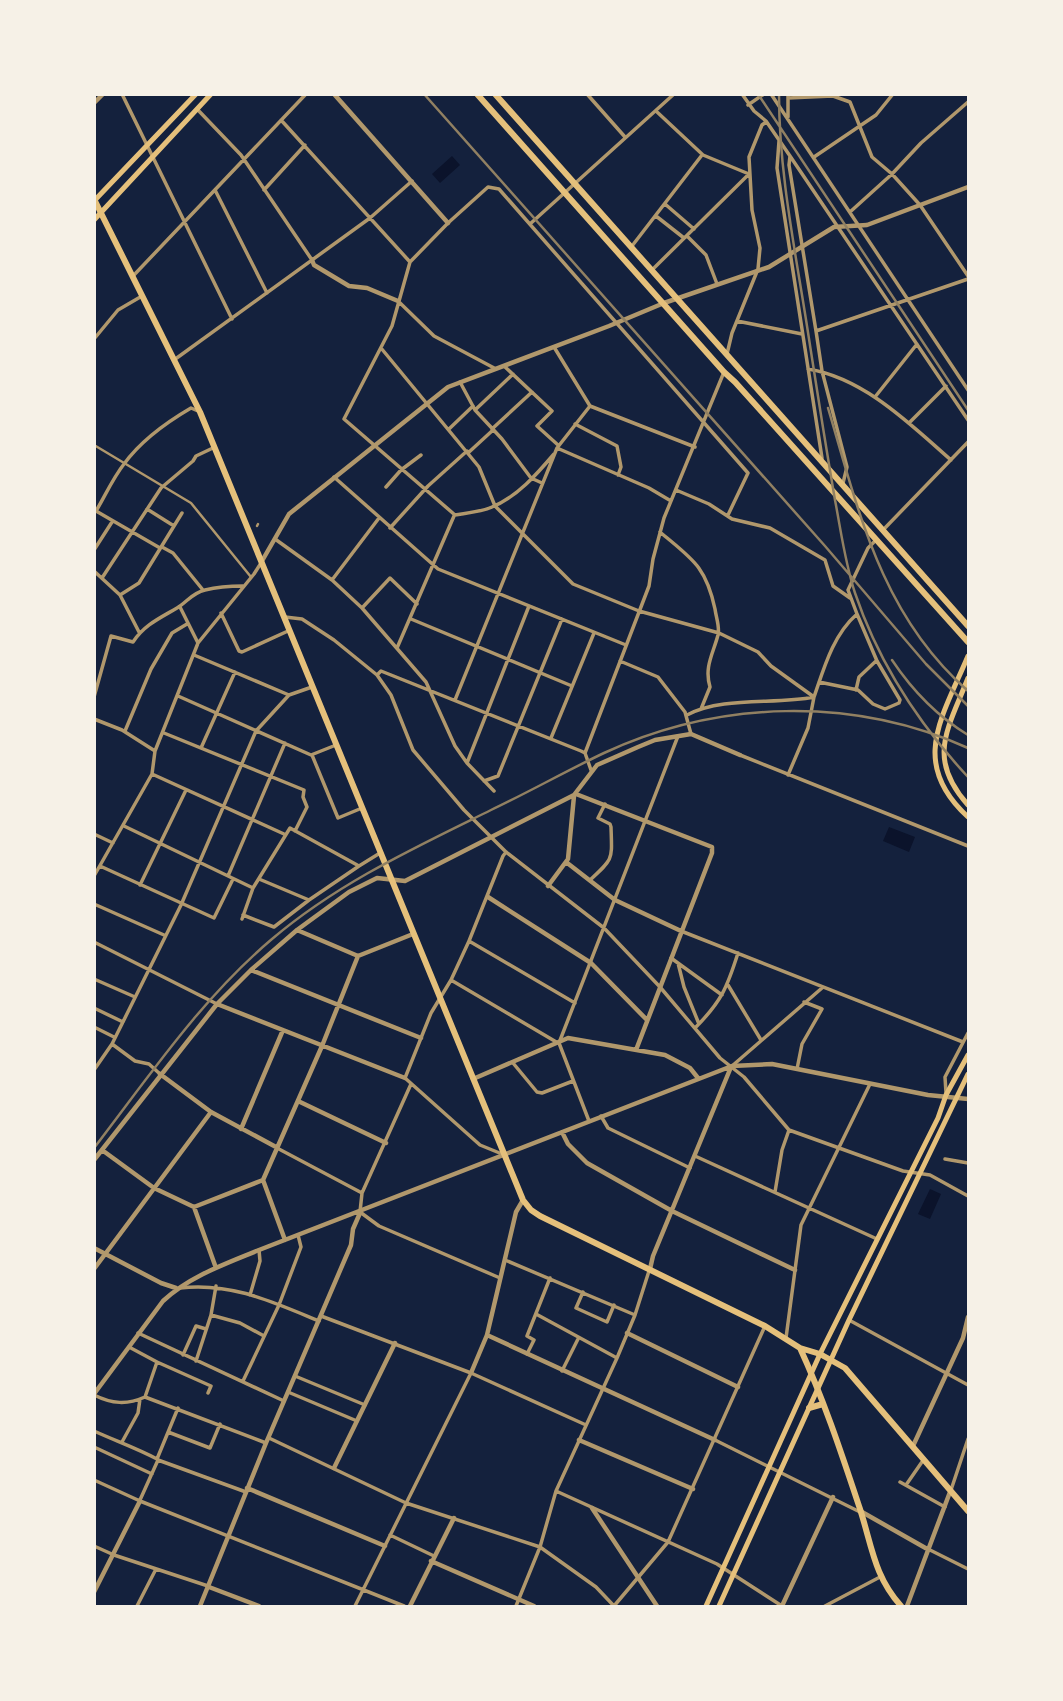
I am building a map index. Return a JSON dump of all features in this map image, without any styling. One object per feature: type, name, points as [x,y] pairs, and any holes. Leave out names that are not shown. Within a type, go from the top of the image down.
[{"type":"highway","points":[[477,94],[968,642]]},
{"type":"highway","points":[[495,94],[503,98],[574,184],[968,626]]},
{"type":"highway","points":[[95,200],[215,447],[523,1200],[540,1216],[765,1326],[800,1348],[820,1354],[845,1368],[968,1511]]},
{"type":"highway","points":[[800,1348],[818,1386],[880,1577],[901,1606]]},
{"type":"highway","points":[[809,1408],[823,1404]]},
{"type":"main road","points":[[95,200],[196,94]]},
{"type":"main road","points":[[94,220],[211,94]]},
{"type":"main road","points":[[968,656],[940,724],[934,762],[939,782],[952,803],[968,817]]},
{"type":"main road","points":[[968,678],[943,746],[943,762],[948,776],[968,805]]},
{"type":"main road","points":[[706,1606],[820,1354],[968,1055]]},
{"type":"main road","points":[[719,1606],[818,1386],[968,1074]]},
{"type":"street","points":[[94,103],[103,94]]},
{"type":"street","points":[[122,94],[232,319]]},
{"type":"street","points":[[132,276],[306,94]]},
{"type":"street","points":[[334,94],[448,223]]},
{"type":"street","points":[[530,224],[674,94]]},
{"type":"street","points":[[742,94],[748,105],[766,121],[968,420]]},
{"type":"street","points":[[748,105],[764,94]]},
{"type":"street","points":[[771,94],[911,300],[968,390]]},
{"type":"street","points":[[814,157],[876,115],[893,94]]},
{"type":"street","points":[[589,95],[625,138]]},
{"type":"street","points":[[788,120],[788,97],[833,96],[850,102],[872,157],[892,174],[920,205],[968,277],[911,300],[816,331]]},
{"type":"street","points":[[850,212],[921,143],[968,103]]},
{"type":"street","points":[[197,109],[244,160],[314,265],[349,286],[367,288],[398,301],[433,336],[496,369]]},
{"type":"street","points":[[656,111],[703,155],[749,174]]},
{"type":"street","points":[[281,120],[410,262]]},
{"type":"street","points":[[726,356],[758,269],[760,248],[752,211],[749,158],[762,124],[766,121]]},
{"type":"street","points":[[779,140],[777,168],[822,460]]},
{"type":"street","points":[[264,190],[306,145]]},
{"type":"street","points":[[630,247],[703,155]]},
{"type":"street","points":[[790,156],[789,165],[822,371],[847,467],[843,483]]},
{"type":"street","points":[[652,270],[749,174]]},
{"type":"street","points":[[174,360],[370,218],[412,181]]},
{"type":"street","points":[[455,515],[424,491],[343,418],[392,326],[410,262],[484,189],[494,187],[499,189],[748,473],[728,515]]},
{"type":"street","points":[[94,876],[152,774],[155,751],[198,643],[251,578],[289,514],[374,445],[448,387],[676,298],[774,265],[838,226],[860,226],[968,187]]},
{"type":"street","points":[[215,190],[267,293]]},
{"type":"street","points":[[665,204],[694,229]]},
{"type":"street","points":[[656,216],[706,255],[717,284]]},
{"type":"street","points":[[94,339],[118,310],[142,296]]},
{"type":"street","points":[[737,321],[802,334]]},
{"type":"street","points":[[874,398],[917,344]]},
{"type":"street","points":[[554,347],[590,406],[695,447]]},
{"type":"street","points":[[381,348],[479,467],[495,506],[573,583],[639,611],[719,633],[758,652],[771,666],[814,697]]},
{"type":"street","points":[[504,366],[552,411],[537,426],[558,447],[671,500]]},
{"type":"street","points":[[808,369],[822,371],[850,382],[909,424],[951,460]]},
{"type":"street","points":[[591,770],[585,753],[649,586],[660,532],[671,500],[724,372]]},
{"type":"street","points":[[449,429],[513,374]]},
{"type":"street","points":[[460,382],[474,408],[532,479],[542,483]]},
{"type":"street","points":[[909,424],[946,386]]},
{"type":"street","points":[[390,528],[424,491],[532,392]]},
{"type":"street","points":[[455,700],[554,454],[590,406]]},
{"type":"street","points":[[200,412],[191,408],[174,418],[124,463],[95,511],[173,553],[203,590]]},
{"type":"street","points":[[575,425],[617,446],[621,467],[618,475]]},
{"type":"street","points":[[884,529],[968,442]]},
{"type":"street","points":[[94,445],[191,503],[251,578]]},
{"type":"street","points":[[102,579],[162,486],[196,456],[215,447]]},
{"type":"street","points":[[455,515],[495,506],[506,500],[532,479],[554,454]]},
{"type":"street","points":[[386,487],[401,470],[421,455]]},
{"type":"street","points":[[334,477],[433,565],[626,645]]},
{"type":"street","points":[[675,490],[732,519],[770,528],[825,560],[833,586],[850,598]]},
{"type":"street","points":[[147,509],[174,526]]},
{"type":"street","points":[[120,595],[139,583],[182,513]]},
{"type":"street","points":[[397,648],[455,515]]},
{"type":"street","points":[[332,580],[379,518]]},
{"type":"street","points":[[94,550],[112,522]]},
{"type":"street","points":[[660,532],[699,565],[710,586],[719,633],[710,654],[707,677],[710,687],[701,709]]},
{"type":"street","points":[[275,539],[332,580],[362,608],[397,648],[426,682],[446,727],[467,763],[494,792]]},
{"type":"street","points":[[819,682],[856,690],[873,704],[885,709],[899,703],[900,700],[877,661],[848,590],[868,548],[877,539]]},
{"type":"street","points":[[94,571],[120,595],[139,632]]},
{"type":"street","points":[[362,608],[390,578],[417,605]]},
{"type":"street","points":[[94,697],[111,636],[133,642],[139,632],[180,607],[188,597],[203,590],[243,586]]},
{"type":"street","points":[[467,763],[529,606]]},
{"type":"street","points":[[180,607],[198,643]]},
{"type":"street","points":[[221,613],[239,651],[242,652],[290,631]]},
{"type":"street","points":[[788,775],[808,728],[814,697],[835,642],[857,614]]},
{"type":"street","points":[[285,617],[302,619],[334,640],[377,675],[391,695],[413,750],[490,837],[604,929],[789,1130],[911,1172],[930,1175],[968,1196]]},
{"type":"street","points":[[411,619],[572,686]]},
{"type":"street","points":[[484,781],[498,776],[562,619]]},
{"type":"street","points":[[125,731],[151,669],[172,633],[187,624]]},
{"type":"street","points":[[959,632],[968,633]]},
{"type":"street","points":[[551,738],[594,633]]},
{"type":"street","points":[[194,655],[289,695]]},
{"type":"street","points":[[856,690],[859,677],[877,661]]},
{"type":"street","points":[[620,662],[658,677],[687,715],[691,734]]},
{"type":"street","points":[[377,675],[381,671],[585,753]]},
{"type":"street","points":[[201,748],[235,672]]},
{"type":"street","points":[[95,1067],[112,1044],[181,905],[256,731],[289,695],[313,686]]},
{"type":"street","points":[[178,696],[312,755],[336,745]]},
{"type":"street","points":[[687,715],[701,709],[751,701],[814,697]]},
{"type":"street","points":[[94,719],[125,731],[155,751]]},
{"type":"street","points":[[164,733],[304,790],[303,797],[307,807],[295,831]]},
{"type":"street","points":[[548,886],[566,862],[575,795],[591,770],[638,747],[691,734],[968,846]]},
{"type":"street","points":[[559,1044],[678,736]]},
{"type":"street","points":[[100,866],[214,918],[285,744]]},
{"type":"street","points":[[312,755],[338,818],[362,808]]},
{"type":"street","points":[[152,774],[285,834]]},
{"type":"street","points":[[139,885],[186,790]]},
{"type":"street","points":[[94,1160],[217,1004],[297,930],[349,892],[377,878],[405,881],[575,795],[605,804],[712,847],[712,853],[636,1050]]},
{"type":"street","points":[[590,880],[612,857],[610,824],[598,818],[605,804]]},
{"type":"street","points":[[123,826],[253,888]]},
{"type":"street","points":[[359,866],[290,828],[253,888],[242,917],[274,927],[380,853]]},
{"type":"street","points":[[94,834],[113,843]]},
{"type":"street","points":[[405,1078],[440,998],[452,980],[506,852]]},
{"type":"street","points":[[566,862],[615,900],[681,931],[963,1042]]},
{"type":"street","points":[[259,879],[309,901]]},
{"type":"street","points":[[488,897],[591,962],[647,1020]]},
{"type":"street","points":[[94,904],[164,935]]},
{"type":"street","points":[[297,930],[358,956],[413,934]]},
{"type":"street","points":[[469,941],[575,1003]]},
{"type":"street","points":[[94,942],[217,1004],[405,1078],[480,1145],[504,1155]]},
{"type":"street","points":[[695,1028],[715,1008],[728,985],[738,952]]},
{"type":"street","points":[[285,1240],[262,1180],[322,1046],[358,956]]},
{"type":"street","points":[[671,958],[722,995]]},
{"type":"street","points":[[678,963],[684,987],[699,1024]]},
{"type":"street","points":[[251,970],[421,1038]]},
{"type":"street","points":[[94,979],[135,997]]},
{"type":"street","points":[[452,980],[559,1044],[589,1121]]},
{"type":"street","points":[[728,985],[761,1040]]},
{"type":"street","points":[[516,1606],[540,1547],[556,1491],[618,1358],[722,1084],[732,1066],[821,988]]},
{"type":"street","points":[[797,1069],[802,1044],[822,1009],[804,1002]]},
{"type":"street","points":[[94,1007],[123,1021]]},
{"type":"street","points":[[94,1027],[114,1037]]},
{"type":"street","points":[[241,1129],[283,1030]]},
{"type":"street","points":[[946,1095],[945,1076],[968,1033]]},
{"type":"street","points":[[473,1079],[568,1038],[665,1055],[690,1068],[698,1078]]},
{"type":"street","points":[[112,1044],[135,1061],[149,1064],[211,1112],[362,1193]]},
{"type":"street","points":[[513,1063],[537,1091],[542,1093],[573,1081]]},
{"type":"street","points":[[765,1326],[668,1542],[614,1606],[596,1587],[540,1547],[406,1503],[334,1468],[267,1440],[178,1408],[143,1398],[133,1403],[121,1404],[94,1394],[163,1301],[177,1288],[216,1268],[285,1240],[732,1066],[772,1064],[928,1095],[968,1099]]},
{"type":"street","points":[[200,1606],[246,1490],[351,1245],[362,1193],[411,1084]]},
{"type":"street","points":[[786,1338],[801,1225],[870,1084]]},
{"type":"street","points":[[298,1101],[386,1143]]},
{"type":"street","points":[[94,1269],[211,1112]]},
{"type":"street","points":[[601,1116],[608,1128],[690,1168]]},
{"type":"street","points":[[775,1192],[782,1150],[789,1130]]},
{"type":"street","points":[[562,1132],[568,1144],[587,1163],[672,1211],[795,1269]]},
{"type":"street","points":[[102,1150],[154,1188],[194,1207],[216,1268]]},
{"type":"street","points":[[695,1156],[877,1239]]},
{"type":"street","points":[[945,1159],[968,1163]]},
{"type":"street","points":[[194,1207],[262,1180]]},
{"type":"street","points":[[355,1606],[471,1373],[486,1335],[516,1212],[523,1200]]},
{"type":"street","points":[[360,1212],[379,1226],[500,1278]]},
{"type":"street","points":[[243,1382],[279,1305],[301,1247],[299,1235]]},
{"type":"street","points":[[94,1248],[161,1283],[177,1288],[216,1286],[395,1343],[471,1373],[586,1425]]},
{"type":"street","points":[[250,1295],[260,1261],[259,1251]]},
{"type":"street","points":[[504,1260],[635,1315]]},
{"type":"street","points":[[527,1354],[534,1340],[527,1336],[550,1278]]},
{"type":"street","points":[[197,1361],[211,1315],[216,1286]]},
{"type":"street","points":[[583,1292],[576,1308],[607,1322],[614,1305]]},
{"type":"street","points":[[536,1314],[618,1358]]},
{"type":"street","points":[[211,1315],[240,1323],[264,1336]]},
{"type":"street","points":[[913,1446],[963,1338],[968,1317]]},
{"type":"street","points":[[849,1320],[968,1385]]},
{"type":"street","points":[[183,1355],[196,1326],[206,1329]]},
{"type":"street","points":[[138,1333],[284,1401]]},
{"type":"street","points":[[627,1334],[738,1387]]},
{"type":"street","points":[[486,1335],[562,1371],[604,1387],[770,1466],[968,1569]]},
{"type":"street","points":[[562,1371],[579,1339]]},
{"type":"street","points":[[334,1468],[395,1343]]},
{"type":"street","points":[[128,1347],[211,1386],[208,1393]]},
{"type":"street","points":[[122,1442],[138,1412],[157,1362]]},
{"type":"street","points":[[295,1376],[365,1405]]},
{"type":"street","points":[[288,1392],[357,1421]]},
{"type":"street","points":[[94,1592],[152,1474],[178,1408]]},
{"type":"street","points":[[168,1432],[210,1448],[220,1424]]},
{"type":"street","points":[[94,1431],[158,1459],[246,1490],[384,1546]]},
{"type":"street","points":[[907,1606],[967,1450],[968,1439]]},
{"type":"street","points":[[579,1440],[693,1489]]},
{"type":"street","points":[[94,1447],[152,1474]]},
{"type":"street","points":[[906,1485],[924,1459]]},
{"type":"street","points":[[94,1480],[139,1501],[404,1606]]},
{"type":"street","points":[[900,1482],[945,1507]]},
{"type":"street","points":[[556,1491],[723,1568],[782,1606],[832,1497]]},
{"type":"street","points":[[592,1508],[657,1606]]},
{"type":"street","points":[[410,1606],[454,1518]]},
{"type":"street","points":[[390,1535],[534,1606]]},
{"type":"street","points":[[94,1546],[259,1606]]},
{"type":"street","points":[[137,1606],[156,1569]]},
{"type":"street","points":[[825,1606],[880,1577]]},
{"type":"street","points":[[239,1606],[242,1600]]},
{"type":"water","points":[[452,156],[460,165],[440,183],[432,174]]},
{"type":"water","points":[[889,827],[915,837],[909,852],[883,841]]},
{"type":"water","points":[[930,1189],[941,1194],[930,1219],[918,1214]]},
{"type":"railway","points":[[424,94],[825,546],[926,664],[968,706]]},
{"type":"railway","points":[[758,94],[968,410]]},
{"type":"railway","points":[[779,94],[789,211],[831,478],[852,582],[865,619],[888,668],[917,714],[968,777]]},
{"type":"railway","points":[[828,408],[863,524],[894,596],[914,630],[939,662],[968,691]]},
{"type":"railway","points":[[892,660],[926,702],[968,735]]},
{"type":"railway","points":[[94,1148],[156,1065],[223,986],[297,919],[377,868],[604,753],[648,735],[693,723],[739,714],[786,711],[879,719],[924,731],[968,748]]}]
